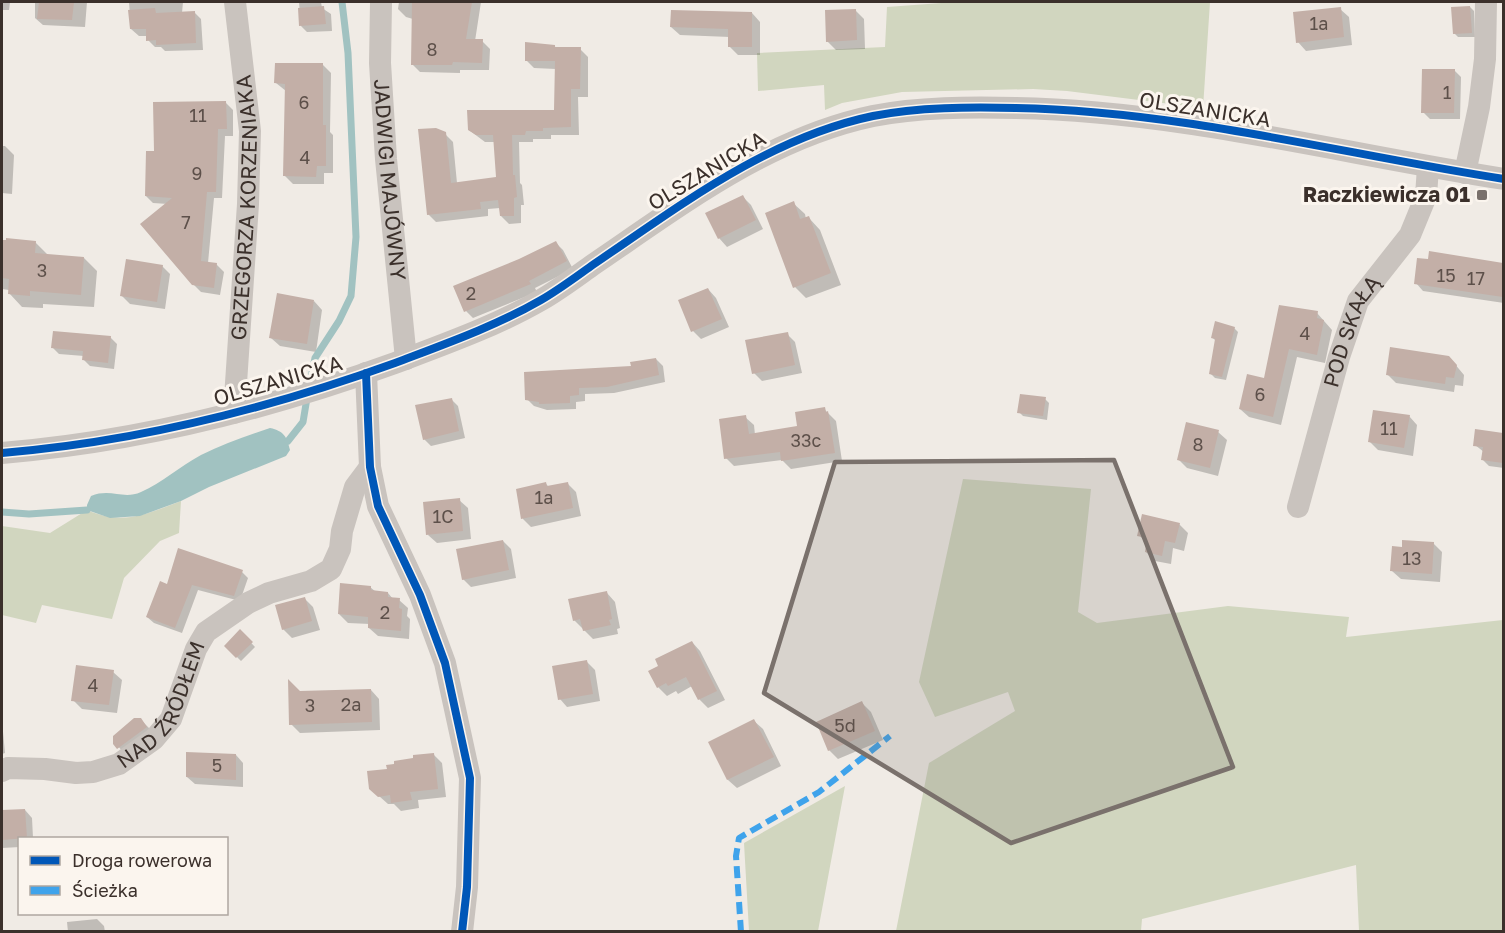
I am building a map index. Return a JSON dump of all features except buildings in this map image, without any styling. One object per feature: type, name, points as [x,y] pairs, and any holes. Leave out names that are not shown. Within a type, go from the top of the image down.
[{"type":"street","name":"GRZEGORZA KORZENIAKA","points":[[234,413],[248,204],[250,131],[235,2]]},
{"type":"street","name":"JADWIGI MAJÓWNY","points":[[381,2],[380,63],[385,137],[406,359]]},
{"type":"street","points":[[1465,173],[1479,107],[1494,58],[1486,2]]},
{"type":"street","name":"OLSZANICKA","points":[[2,453],[56,449],[160,432],[329,386],[406,359],[501,321],[542,299],[707,188],[746,165],[786,145],[824,130],[874,116],[988,107],[1048,108],[1107,113],[1239,132],[1503,179]]},
{"type":"street","name":"POD SKAŁĄ","points":[[1298,507],[1339,357],[1358,301],[1410,236],[1426,196],[1428,167]]},
{"type":"street","points":[[366,374],[370,467],[378,506],[420,595],[445,663],[470,777],[467,887],[462,932]]},
{"type":"street","name":"NAD ŹRÓDŁEM","points":[[2,771],[17,768],[76,773],[93,772],[119,764],[154,739],[171,719],[196,649],[206,632],[248,603],[269,593],[311,581],[331,569],[340,549],[342,531],[355,487],[370,467]]},
{"type":"highlighted area","points":[[1114,460],[1233,767],[1011,843],[764,693],[835,462]]},
{"type":"green space","points":[[955,2],[1210,2],[1203,108],[1033,89],[902,92],[842,103],[825,110],[824,85],[758,91],[757,53],[885,47],[887,7]]},
{"type":"green space","points":[[963,479],[1091,489],[1078,612],[1097,623],[1228,606],[1349,617],[1346,637],[1503,620],[1503,931],[1359,931],[1356,865],[1142,919],[1141,931],[896,931],[929,763],[1015,711],[1008,692],[935,717],[919,682]]},
{"type":"green space","points":[[181,501],[179,533],[160,541],[124,578],[112,619],[42,605],[36,623],[2,615],[2,526],[50,533],[87,510],[100,515],[124,518],[146,514]]},
{"type":"green space","points":[[845,786],[818,931],[749,931],[744,843]]},
{"type":"water","points":[[270,428],[279,431],[286,438],[290,450],[286,456],[140,516],[110,518],[87,510],[91,496],[105,493],[128,495],[141,492],[201,455]]},
{"type":"waterway","points":[[309,387],[315,358],[339,321],[351,296],[356,237],[348,53],[342,2]]},
{"type":"waterway","points":[[288,441],[303,422],[307,398]]},
{"type":"waterway","points":[[2,512],[29,514],[87,510]]},
{"type":"marked path","points":[[741,932],[736,856],[739,838],[819,792],[890,736]]},
{"type":"cycle path","points":[[2,453],[102,441],[250,409],[347,380],[451,342],[541,300],[693,197],[762,157],[834,126],[873,116],[926,109],[1016,108],[1139,117],[1261,135],[1504,179]]},
{"type":"cycle path","points":[[366,373],[370,467],[378,506],[420,595],[445,663],[470,778],[467,887],[462,932]]},
{"type":"place","name":"Raczkiewicza 01","points":[[1482,195]]}]
